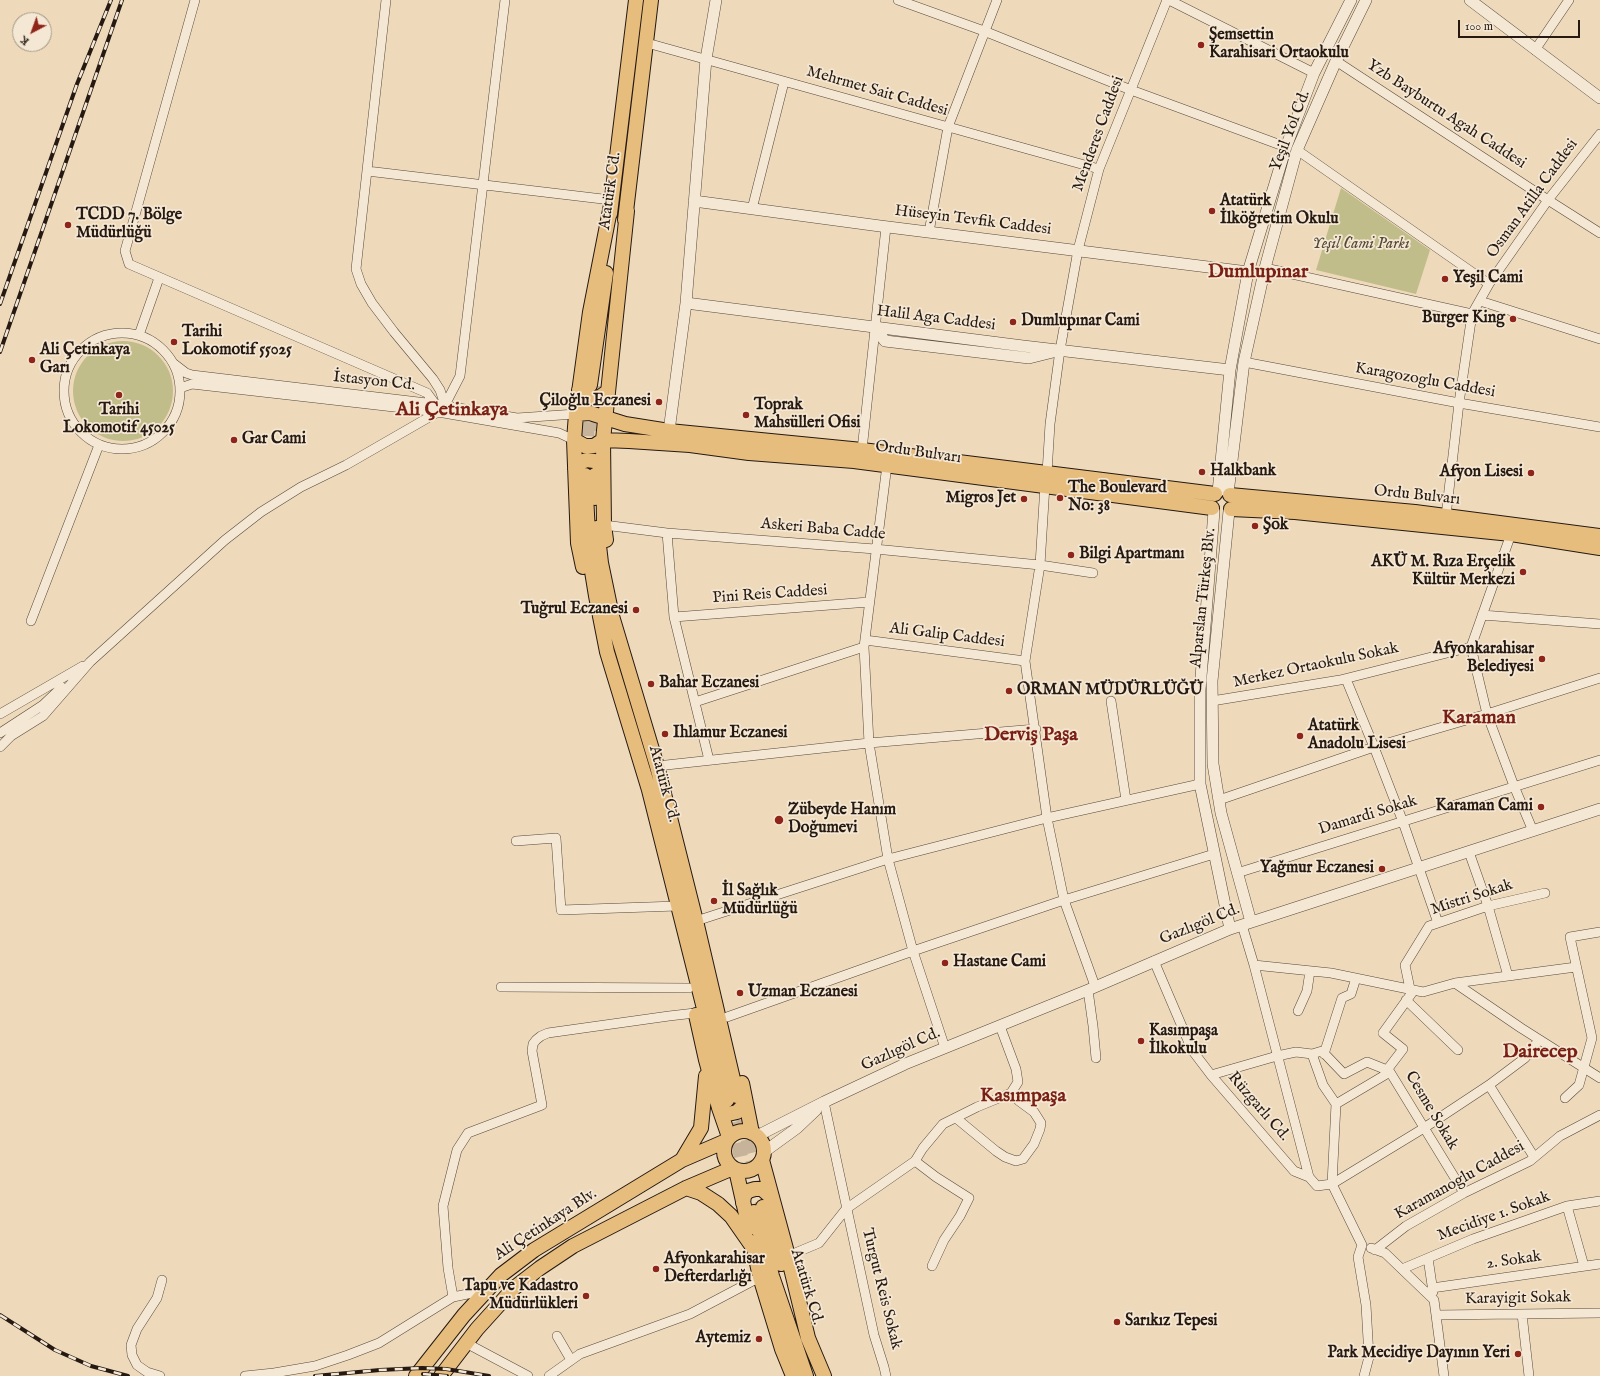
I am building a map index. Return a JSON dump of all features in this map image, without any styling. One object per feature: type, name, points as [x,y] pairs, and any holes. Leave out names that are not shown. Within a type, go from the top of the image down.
[{"type":"main road","name":"Atatürk Cd.","points":[[594,388],[590,312],[611,203],[636,0]]},
{"type":"main road","name":"Atatürk Cd.","points":[[594,388],[627,211],[651,0]]},
{"type":"main road","points":[[594,388],[576,414],[574,440],[589,472],[604,525],[623,653]]},
{"type":"main road","points":[[589,472],[603,440],[604,418],[594,388]]},
{"type":"main road","name":"Ordu Bulvarı","points":[[576,414],[590,413],[625,424],[669,431],[862,450],[1046,479],[1295,512],[1511,534],[1600,548]]},
{"type":"main road","name":"Ordu Bulvarı","points":[[574,440],[585,446],[594,446],[603,440],[629,441],[1046,479]]},
{"type":"main road","name":"Atatürk Cd.","points":[[589,472],[578,543],[591,613],[607,652],[648,790],[677,906],[732,1102]]},
{"type":"main road","name":"Atatürk Cd.","points":[[589,472],[601,563],[612,616],[656,766],[696,921],[732,1102]]},
{"type":"main road","name":"Ordu Bulvarı","points":[[1222,502],[1415,512],[1600,536]]},
{"type":"main road","points":[[677,906],[689,988],[706,1060],[707,1083],[701,1128],[682,1160]]},
{"type":"main road","points":[[696,921],[710,951],[744,1089],[732,1102],[728,1139],[723,1153],[728,1164],[734,1169],[744,1172],[756,1168],[763,1156]]},
{"type":"main road","points":[[706,1060],[732,1102],[754,1134],[761,1141],[763,1156],[763,1205]]},
{"type":"main road","points":[[728,1139],[740,1131],[754,1134]]},
{"type":"main road","name":"Ali Çetinkaya Blv.","points":[[417,1375],[464,1315],[500,1275],[534,1250],[682,1160],[728,1139]]},
{"type":"main road","points":[[734,1169],[760,1277],[782,1349],[795,1376]]},
{"type":"main road","name":"Ali Çetinkaya Blv.","points":[[441,1376],[466,1343],[514,1288],[540,1268],[573,1246],[686,1188],[734,1169]]},
{"type":"main road","points":[[686,1188],[701,1193],[718,1204],[731,1216],[754,1249]]},
{"type":"main road","points":[[743,1203],[744,1196],[748,1191],[762,1189],[763,1205],[788,1256],[808,1338],[824,1376]]},
{"type":"main road","name":"Atatürk Cd.","points":[[763,1205],[772,1276],[795,1376]]},
{"type":"main road","name":"Atatürk Cd.","points":[[763,1205],[811,1360],[818,1376]]},
{"type":"street","points":[[0,733],[43,705],[225,540],[261,512],[301,487],[346,465],[436,408],[427,393],[129,264],[125,251],[195,0]]},
{"type":"street","points":[[386,0],[356,269],[361,284],[372,303],[433,379],[440,390],[445,405]]},
{"type":"street","points":[[445,405],[460,376],[505,0]]},
{"type":"street","points":[[669,431],[686,303],[706,59],[716,0]]},
{"type":"street","points":[[898,0],[984,31],[1131,90],[1286,147]]},
{"type":"street","points":[[929,232],[948,128],[996,0]]},
{"type":"street","points":[[1168,0],[1314,73]]},
{"type":"street","name":"Menderes Caddesi","points":[[1096,1058],[1091,988],[1064,900],[1047,818],[1036,729],[1025,661],[1040,565],[1050,424],[1060,350],[1078,250],[1099,169],[1168,0]]},
{"type":"street","name":"Yeşil Yol Cd.","points":[[1222,502],[1230,370],[1248,272],[1286,147],[1314,73],[1351,0]]},
{"type":"street","name":"Yeşil Yol Cd.","points":[[1222,502],[1244,362],[1265,268],[1297,150],[1336,61],[1366,0]]},
{"type":"street","points":[[1470,0],[1600,98]]},
{"type":"street","points":[[1535,50],[1569,0]]},
{"type":"street","name":"Mehrmet Sait Caddesi","points":[[647,43],[1099,169]]},
{"type":"street","name":"Yzb Bayburtu Agah Caddesi","points":[[1336,61],[1600,233]]},
{"type":"street","points":[[752,209],[784,82]]},
{"type":"street","name":"Osman Atilla Caddesi","points":[[1446,516],[1459,403],[1472,314],[1489,284],[1548,200],[1600,134]]},
{"type":"street","points":[[1297,150],[1489,284]]},
{"type":"street","points":[[367,171],[483,185],[611,203]]},
{"type":"street","name":"Hüseyin Tevfik Caddesi","points":[[694,201],[886,227],[1248,272]]},
{"type":"street","points":[[862,450],[874,327],[886,227]]},
{"type":"street","points":[[1265,268],[1472,314]]},
{"type":"street","points":[[139,335],[159,278]]},
{"type":"street","points":[[1480,301],[1600,339]]},
{"type":"street","name":"Halil Aga Caddesi","points":[[686,303],[1230,370]]},
{"type":"street","points":[[120,332],[139,335],[153,342],[164,351],[173,363],[178,375],[180,388],[178,407],[169,425],[155,439],[138,447],[131,448],[118,449],[99,445],[82,434],[70,418],[64,400],[64,380],[71,362],[84,346],[100,336],[120,332]]},
{"type":"street","name":"Karagozoglu Caddesi","points":[[1244,362],[1459,403],[1600,427]]},
{"type":"street","name":"İstasyon Cd.","points":[[173,363],[192,376],[436,408],[559,433],[574,440]]},
{"type":"street","name":"İstasyon Cd.","points":[[180,388],[192,384],[436,408],[445,405],[517,418],[576,414]]},
{"type":"street","points":[[31,621],[99,445]]},
{"type":"street","points":[[887,465],[875,549],[865,643],[869,743],[888,859],[913,951],[945,1048]]},
{"type":"street","name":"Alparslan Türkeş Blv.","points":[[1222,502],[1212,681],[1213,764],[1221,813],[1238,873],[1246,924]]},
{"type":"street","name":"Alparslan Türkeş Blv.","points":[[1222,502],[1200,690],[1200,784],[1230,929]]},
{"type":"street","name":"Askeri Baba Cadde","points":[[604,525],[667,533],[875,549],[1040,565],[1093,573]]},
{"type":"street","points":[[667,533],[674,617],[709,760]]},
{"type":"street","points":[[1511,534],[1472,647],[1487,714],[1514,786],[1533,831]]},
{"type":"street","name":"Pini Reis Caddesi","points":[[674,617],[869,602]]},
{"type":"street","points":[[1482,615],[1600,624]]},
{"type":"street","points":[[696,702],[865,643]]},
{"type":"street","name":"Ali Galip Caddesi","points":[[865,643],[1025,661]]},
{"type":"street","name":"Merkez Ortaokulu Sokak","points":[[1212,702],[1346,679],[1472,647]]},
{"type":"street","points":[[0,714],[90,662]]},
{"type":"street","points":[[0,747],[11,736],[44,716],[90,662]]},
{"type":"street","points":[[1219,800],[1374,747],[1487,714],[1600,678]]},
{"type":"street","points":[[1346,679],[1403,822],[1438,923]]},
{"type":"street","points":[[1111,701],[1126,800]]},
{"type":"street","points":[[656,766],[869,743],[1036,729]]},
{"type":"street","name":"Damardi Sokak","points":[[1238,873],[1600,760]]},
{"type":"street","points":[[696,921],[888,859],[1047,818],[1200,784]]},
{"type":"street","name":"Gazlıgöl Cd.","points":[[754,1134],[904,1064],[1000,1026],[1230,929],[1600,809]]},
{"type":"street","points":[[516,841],[556,838],[561,910],[677,906]]},
{"type":"street","points":[[1469,852],[1488,906],[1508,976]]},
{"type":"street","points":[[727,1017],[913,951],[1064,900],[1214,854]]},
{"type":"street","name":"Mistri Sokak","points":[[1412,990],[1405,965],[1429,926],[1488,906],[1545,893]]},
{"type":"street","points":[[1246,924],[1254,965],[1309,1178]]},
{"type":"street","points":[[1565,1098],[1579,1085],[1596,1037],[1576,966],[1570,937],[1600,932]]},
{"type":"street","name":"Rüzgarlı Cd.","points":[[1154,961],[1192,1050],[1211,1075],[1294,1171],[1309,1178],[1317,1186],[1332,1184]]},
{"type":"street","points":[[1254,965],[1331,973],[1423,992],[1456,983],[1576,966]]},
{"type":"street","points":[[1298,1011],[1308,991],[1310,971]]},
{"type":"street","points":[[1211,1075],[1296,1052],[1312,1054],[1322,1051],[1324,1054],[1342,998],[1351,994],[1356,978]]},
{"type":"street","points":[[1456,983],[1539,1040],[1600,1078]]},
{"type":"street","points":[[501,987],[689,988]]},
{"type":"street","points":[[1336,1104],[1389,1071],[1403,1049],[1383,1033],[1412,990]]},
{"type":"street","points":[[1406,1000],[1458,1050]]},
{"type":"street","points":[[453,1297],[448,1268],[443,1206],[457,1150],[462,1141],[471,1131],[542,1105],[532,1051],[536,1040],[548,1033],[695,1013]]},
{"type":"street","points":[[788,1256],[819,1243],[846,1210],[915,1161],[943,1124],[1011,1093],[1018,1082],[1016,1069],[1000,1026]]},
{"type":"street","points":[[1332,1184],[1424,1128],[1489,1085],[1525,1058],[1539,1040]]},
{"type":"street","points":[[1312,1054],[1323,1085],[1336,1104],[1332,1184],[1362,1245],[1385,1253],[1434,1300]]},
{"type":"street","name":"Cesme Sokak","points":[[1324,1054],[1344,1074],[1367,1062],[1389,1071],[1464,1193]]},
{"type":"street","points":[[1489,1085],[1534,1157]]},
{"type":"street","points":[[956,1118],[1005,1157],[1016,1161],[1023,1159],[1034,1144],[1041,1123],[1034,1112],[1011,1093]]},
{"type":"street","name":"Gazlıgöl Cd.","points":[[763,1156],[797,1128],[824,1102]]},
{"type":"street","name":"Turgut Reis Sokak","points":[[824,1102],[874,1335],[886,1376]]},
{"type":"street","name":"Karamanoglu Caddesi","points":[[1375,1250],[1406,1226],[1464,1193],[1530,1161],[1560,1136],[1600,1115]]},
{"type":"street","points":[[915,1161],[940,1180],[969,1198],[960,1216],[944,1240],[932,1266]]},
{"type":"street","name":"Mecidiye 1. Sokak","points":[[1402,1269],[1473,1239],[1567,1206],[1600,1201]]},
{"type":"street","points":[[1567,1206],[1584,1266]]},
{"type":"street","points":[[1362,1245],[1358,1257],[1366,1305],[1369,1358],[1364,1376]]},
{"type":"street","points":[[1428,1258],[1444,1376]]},
{"type":"street","name":"2. Sokak","points":[[1432,1288],[1600,1264]]},
{"type":"street","points":[[549,1376],[580,1354],[690,1314],[760,1277]]},
{"type":"street","points":[[160,1376],[147,1372],[137,1366],[132,1356],[131,1345],[137,1329],[157,1298],[162,1280]]},
{"type":"street","points":[[245,1376],[315,1366],[348,1355],[379,1343],[453,1297],[487,1290]]},
{"type":"street","name":"Karayigit Sokak","points":[[1436,1315],[1600,1312]]},
{"type":"street","points":[[1522,1314],[1529,1376]]},
{"type":"street","points":[[557,1336],[572,1360]]},
{"type":"street","points":[[466,1343],[528,1376]]},
{"type":"green space","name":"Yeşil Cami Parkı","points":[[1341,188],[1430,250],[1416,294],[1316,270]]},
{"type":"green space","points":[[123,341],[142,345],[158,356],[169,372],[173,391],[169,410],[158,426],[142,437],[123,441],[104,437],[88,426],[77,410],[73,391],[77,372],[88,356],[104,345]]},
{"type":"tunnel","points":[[586,457],[590,386]]},
{"type":"tunnel","points":[[595,473],[600,386]]},
{"type":"tunnel","points":[[728,1102],[754,1212]]},
{"type":"tunnel","points":[[743,1119],[763,1207]]},
{"type":"railway","points":[[0,304],[77,84],[111,0]]},
{"type":"railway","points":[[0,352],[122,0]]},
{"type":"railway","points":[[0,1315],[55,1350],[91,1366],[128,1376]]},
{"type":"railway","points":[[315,1376],[422,1368],[446,1369],[489,1376]]},
{"type":"railway","points":[[423,1374],[447,1376]]},
{"type":"place","name":"Şemsettin Karahisari Ortaokulu","points":[[1201,45]]},
{"type":"place","name":"Atatürk İlköğretim Okulu","points":[[1212,211]]},
{"type":"place","name":"TCDD 7. Bölge Müdürlüğü","points":[[68,225]]},
{"type":"place","name":"Yeşil Cami","points":[[1445,279]]},
{"type":"place","name":"Burger King","points":[[1513,319]]},
{"type":"place","name":"Dumlupınar Cami","points":[[1013,322]]},
{"type":"place","name":"Tarihi Lokomotif 55025","points":[[174,342]]},
{"type":"place","name":"Ali Çetinkaya Garı","points":[[32,360]]},
{"type":"place","name":"Tarihi Lokomotif 45025","points":[[119,395]]},
{"type":"place","name":"Çiloğlu Eczanesi","points":[[659,402]]},
{"type":"place","name":"Toprak Mahsülleri Ofisi","points":[[746,415]]},
{"type":"place","name":"Gar Cami","points":[[234,440]]},
{"type":"place","name":"Halkbank","points":[[1202,472]]},
{"type":"place","name":"Afyon Lisesi","points":[[1531,473]]},
{"type":"place","name":"The Boulevard No: 38","points":[[1060,498]]},
{"type":"place","name":"Migros Jet","points":[[1024,499]]},
{"type":"place","name":"Şok","points":[[1255,526]]},
{"type":"place","name":"Bilgi Apartmanı","points":[[1071,555]]},
{"type":"place","name":"AKÜ M. Rıza Erçelik Kültür Merkezi","points":[[1523,572]]},
{"type":"place","name":"Tuğrul Eczanesi","points":[[636,610]]},
{"type":"place","name":"Afyonkarahisar Belediyesi","points":[[1542,659]]},
{"type":"place","name":"Bahar Eczanesi","points":[[651,684]]},
{"type":"place","name":"ORMAN MÜDÜRLÜĞÜ","points":[[1009,691]]},
{"type":"place","name":"Ihlamur Eczanesi","points":[[665,734]]},
{"type":"place","name":"Atatürk Anadolu Lisesi","points":[[1300,736]]},
{"type":"place","name":"Karaman Cami","points":[[1541,807]]},
{"type":"place","name":"Zübeyde Hanım Doğumevi","points":[[779,820]]},
{"type":"place","name":"Yağmur Eczanesi","points":[[1382,869]]},
{"type":"place","name":"İl Sağlık Müdürlüğü","points":[[714,901]]},
{"type":"place","name":"Hastane Cami","points":[[945,963]]},
{"type":"place","name":"Uzman Eczanesi","points":[[740,993]]},
{"type":"place","name":"Kasımpaşa İlkokulu","points":[[1141,1041]]},
{"type":"place","name":"Afyonkarahisar Defterdarlığı","points":[[656,1269]]},
{"type":"place","name":"Tapu ve Kadastro Müdürlükleri","points":[[586,1296]]},
{"type":"place","name":"Sarıkız Tepesi","points":[[1117,1322]]},
{"type":"place","name":"Aytemiz","points":[[759,1339]]},
{"type":"place","name":"Park Mecidiye Dayının Yeri","points":[[1518,1354]]},
{"type":"district","name":"Dumlupınar","points":[[1258,273]]},
{"type":"district","name":"Ali Çetinkaya","points":[[452,411]]},
{"type":"district","name":"Karaman","points":[[1479,719]]},
{"type":"district","name":"Derviş Paşa","points":[[1031,736]]},
{"type":"district","name":"Dairecep","points":[[1540,1053]]},
{"type":"district","name":"Kasımpaşa","points":[[1023,1097]]}]
